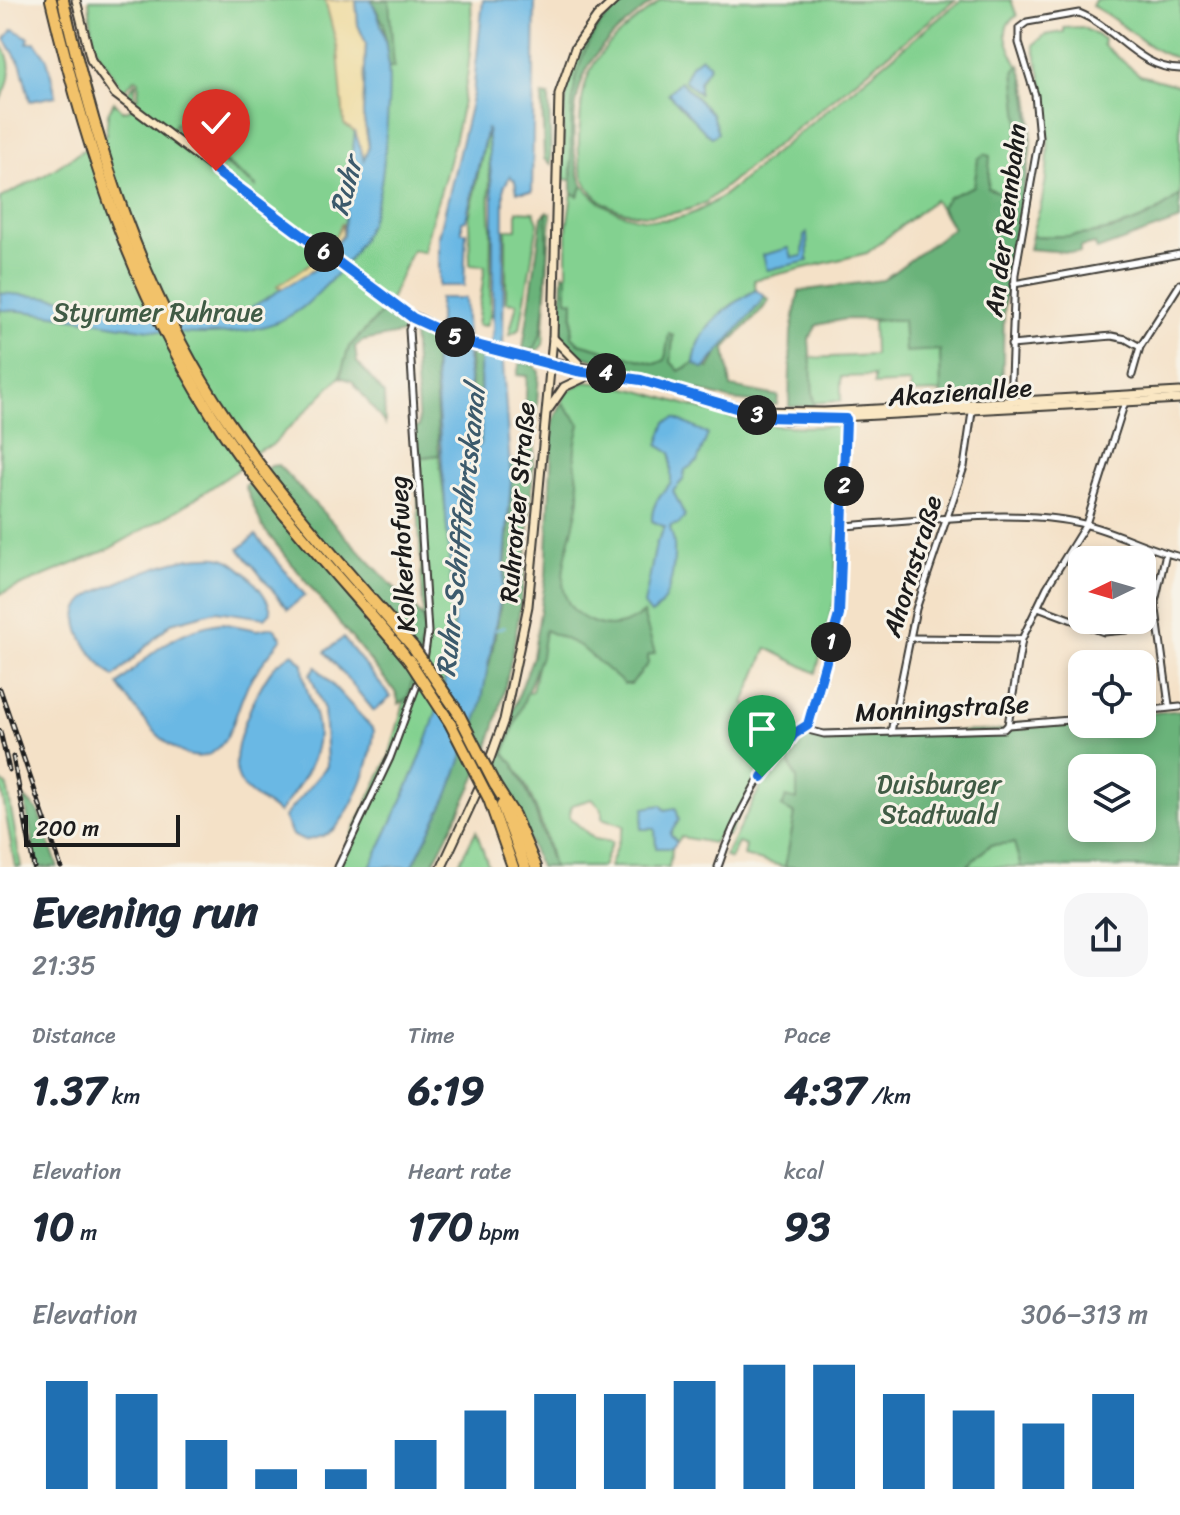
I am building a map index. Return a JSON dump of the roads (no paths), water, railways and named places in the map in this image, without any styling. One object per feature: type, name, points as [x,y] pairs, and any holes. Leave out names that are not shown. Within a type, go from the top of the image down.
[{"type":"highway","points":[[51,0],[83,109],[155,294],[213,399],[261,476],[409,660],[450,723],[489,799],[513,867]]},
{"type":"highway","points":[[63,0],[83,109]]},
{"type":"highway","points":[[261,476],[413,647],[457,711],[514,815],[536,867]]},
{"type":"highway","points":[[495,785],[525,867]]},
{"type":"main road","points":[[76,0],[97,72],[127,104],[413,318],[465,342],[550,362]]},
{"type":"main road","name":"Ruhrorter Straße","points":[[442,867],[482,781],[515,675],[530,591],[553,338],[559,94],[575,48],[597,17],[615,0]]},
{"type":"main road","points":[[553,338],[580,365]]},
{"type":"main road","name":"Akazienallee","points":[[550,362],[580,365],[784,420],[1180,392]]},
{"type":"main road","name":"Akazienallee","points":[[550,362],[577,371],[598,371]]},
{"type":"main road","points":[[545,416],[564,387],[598,371]]},
{"type":"main road","name":"Akazienallee","points":[[1127,398],[1180,399]]},
{"type":"main road","name":"Akazienallee","points":[[846,415],[972,412],[1010,405]]},
{"type":"street","name":"An der Rennbahn","points":[[1010,405],[1014,284],[1039,137],[1035,95],[1019,43],[1019,28],[1027,22],[1079,13],[1110,31],[1142,58],[1158,66],[1180,69]]},
{"type":"street","points":[[1014,284],[1180,254]]},
{"type":"street","points":[[1132,375],[1140,347],[1180,284]]},
{"type":"street","name":"Kolkerhofweg","points":[[338,867],[390,758],[422,670],[428,632],[409,330],[413,318]]},
{"type":"street","points":[[1011,345],[1112,336],[1140,347]]},
{"type":"street","points":[[1008,725],[1022,639],[1086,524],[1127,398]]},
{"type":"street","name":"Ahornstraße","points":[[891,732],[924,581],[964,467],[972,412]]},
{"type":"street","points":[[718,867],[730,834],[773,760],[794,734],[808,725],[839,615],[846,415]]},
{"type":"street","points":[[843,526],[947,519],[1055,519],[1086,524],[1180,557]]},
{"type":"street","points":[[1166,553],[1155,597],[1169,705]]},
{"type":"street","points":[[1038,607],[1104,632],[1158,627]]},
{"type":"street","points":[[910,638],[1022,639]]},
{"type":"street","points":[[1156,708],[1169,705],[1180,707]]},
{"type":"street","name":"Monningstraße","points":[[808,725],[812,731],[824,734],[1004,729],[1008,725],[1068,720]]},
{"type":"water","points":[[356,0],[371,0],[385,38],[388,58],[382,178],[374,211],[360,242],[341,270],[302,308],[270,324],[235,332],[196,334],[0,310],[0,293],[58,298],[194,319],[240,314],[315,269],[343,235],[355,131],[364,160],[369,146],[363,115],[366,43],[358,25]]},
{"type":"water","name":"Ruhr-Schifffahrtskanal","points":[[483,0],[535,0],[532,192],[517,192],[515,181],[510,176],[504,187],[503,364],[511,482],[503,584],[480,710],[448,795],[412,867],[370,867],[424,748],[450,654],[454,621],[433,346],[439,323],[439,298],[465,298],[472,443],[476,451],[481,441],[480,356],[491,343],[493,331],[493,200],[487,128],[466,220],[462,221],[462,232],[466,232],[464,286],[439,286],[439,236],[473,94]]},
{"type":"water","points":[[13,29],[29,38],[27,43],[35,42],[47,59],[56,96],[30,101],[21,65],[5,39]]},
{"type":"water","points":[[701,57],[710,65],[699,82],[699,94],[684,80],[691,65]]},
{"type":"water","points":[[680,81],[712,114],[718,133],[712,137],[668,93]]},
{"type":"water","points":[[807,233],[808,261],[767,270],[763,255],[789,248],[792,258],[803,256],[804,235]]},
{"type":"water","points":[[756,290],[764,296],[760,303],[704,369],[694,363],[701,339],[708,328],[735,303]]},
{"type":"water","points":[[675,418],[708,434],[697,462],[685,470],[683,480],[673,491],[685,516],[679,524],[670,526],[674,553],[670,583],[663,601],[651,614],[644,605],[656,544],[665,527],[652,521],[652,515],[657,500],[671,483],[671,453],[658,445],[666,422]]},
{"type":"water","points":[[256,535],[305,595],[288,609],[239,549]]},
{"type":"water","points":[[215,557],[230,561],[259,589],[271,612],[265,618],[216,611],[171,623],[114,677],[82,638],[77,615],[81,604],[108,587],[154,568],[190,558]]},
{"type":"water","points":[[222,623],[257,630],[273,627],[282,638],[249,683],[225,740],[211,753],[196,757],[180,752],[165,741],[118,685],[165,644],[191,630]]},
{"type":"water","points":[[343,638],[391,697],[374,711],[325,652]]},
{"type":"water","points":[[293,653],[303,664],[316,718],[317,744],[308,769],[279,813],[241,783],[236,766],[237,752],[245,721],[259,690],[273,668]]},
{"type":"water","points":[[316,667],[374,730],[362,780],[345,815],[331,832],[304,841],[292,835],[284,817],[327,766],[324,710],[310,674]]},
{"type":"water","points":[[661,805],[665,810],[676,808],[679,820],[670,834],[677,842],[672,848],[656,848],[655,829],[641,829],[644,808]]},
{"type":"waterway","points":[[495,630],[505,627]]},
{"type":"railway","points":[[0,689],[61,867]]},
{"type":"railway","points":[[0,731],[9,770]]},
{"type":"railway","points":[[13,757],[34,867]]},
{"type":"water label","name":"Ruhr","points":[[345,186]]},
{"type":"park label","name":"Styrumer Ruhraue","points":[[158,312]]},
{"type":"park label","name":"Duisburger Stadtwald","points":[[939,799]]}]
